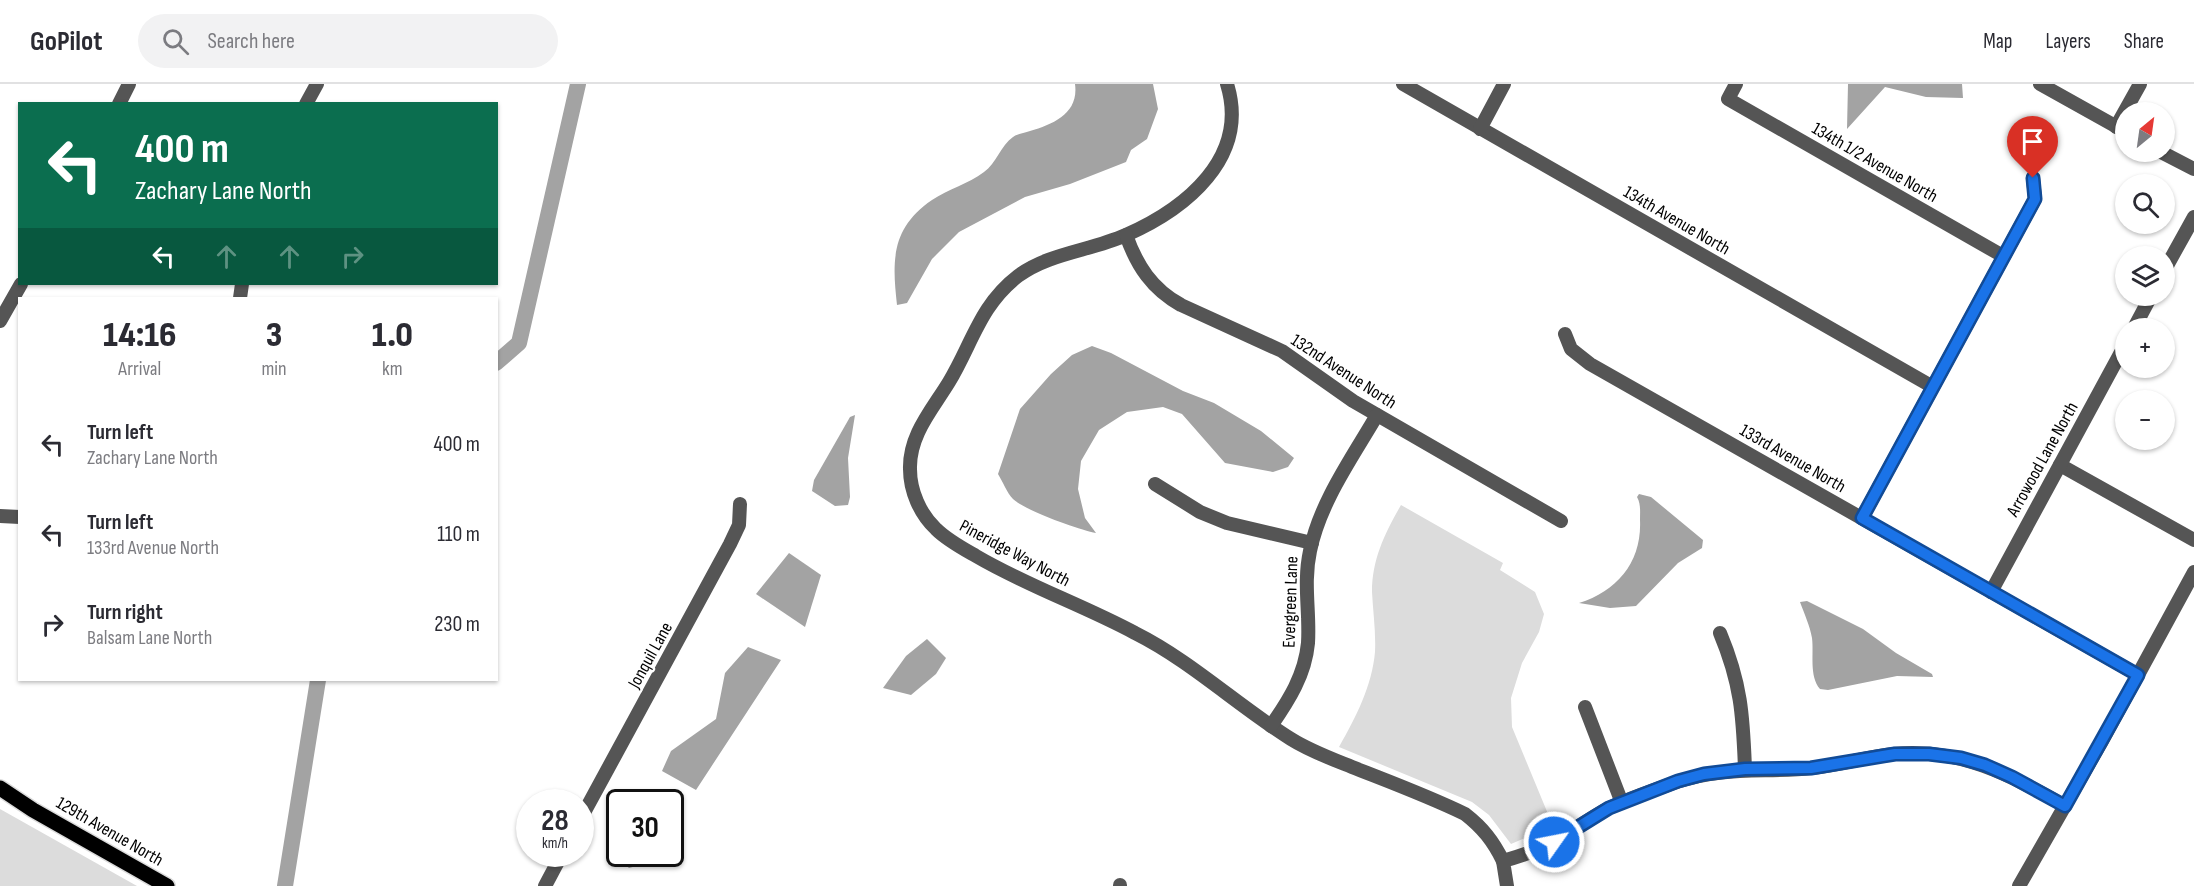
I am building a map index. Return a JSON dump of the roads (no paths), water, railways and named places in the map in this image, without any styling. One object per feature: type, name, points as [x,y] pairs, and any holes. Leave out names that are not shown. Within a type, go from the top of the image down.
[{"type":"main road","name":"129th Avenue North","points":[[0,788],[33,810]]},
{"type":"main road","name":"129th Avenue North","points":[[0,794],[33,810],[167,886]]},
{"type":"street","points":[[120,102],[129,84]]},
{"type":"street","points":[[307,102],[317,84]]},
{"type":"street","name":"Pineridge Way North","points":[[1227,84],[1231,112],[1224,152],[1214,170],[1189,197],[1153,221],[1126,235],[1050,259],[1033,267],[1006,286],[993,299],[953,375],[915,436],[909,468],[915,496],[928,521],[957,545],[1036,588],[1139,634],[1168,652],[1271,726],[1317,753],[1465,814],[1494,842],[1503,861]]},
{"type":"street","name":"134th Avenue North","points":[[1403,84],[1933,387]]},
{"type":"street","points":[[1480,129],[1504,84]]},
{"type":"street","name":"134th 1/2 Avenue North","points":[[1736,84],[1728,99],[2003,256]]},
{"type":"street","points":[[2040,84],[2115,127]]},
{"type":"street","points":[[2133,102],[2140,84]]},
{"type":"street","points":[[2175,159],[2194,169]]},
{"type":"street","points":[[1862,518],[2035,199],[2033,178]]},
{"type":"street","points":[[2175,251],[2194,217]]},
{"type":"street","name":"132nd Avenue North","points":[[1126,235],[1138,264],[1149,281],[1166,297],[1282,351],[1377,415],[1562,521]]},
{"type":"street","points":[[0,321],[20,285]]},
{"type":"street","name":"133rd Avenue North","points":[[1565,334],[1571,349],[1590,364],[2138,675]]},
{"type":"street","name":"Arrowood Lane North","points":[[1990,592],[2115,363]]},
{"type":"street","name":"Evergreen Lane","points":[[1271,726],[1291,698],[1306,659],[1308,641],[1306,576],[1312,543],[1326,503],[1377,415]]},
{"type":"street","points":[[2060,465],[2194,540]]},
{"type":"street","points":[[1155,484],[1200,512],[1227,523],[1312,543]]},
{"type":"street","name":"Jonquil Lane","points":[[594,794],[730,544],[739,525],[740,504]]},
{"type":"street","points":[[0,516],[18,517]]},
{"type":"street","points":[[2019,886],[2194,572]]},
{"type":"street","points":[[1720,633],[1735,670],[1739,687],[1744,727],[1745,769]]},
{"type":"street","points":[[1585,707],[1622,803]]},
{"type":"street","points":[[1507,886],[1503,861],[1554,842],[1588,819],[1622,803],[1678,781],[1704,774],[1745,769],[1811,768],[1895,754],[1929,754],[1961,758],[1985,765],[2065,806]]},
{"type":"street","points":[[545,886],[555,867]]},
{"type":"waterway","points":[[498,361],[519,343],[578,84]]},
{"type":"waterway","points":[[285,886],[318,681]]}]
